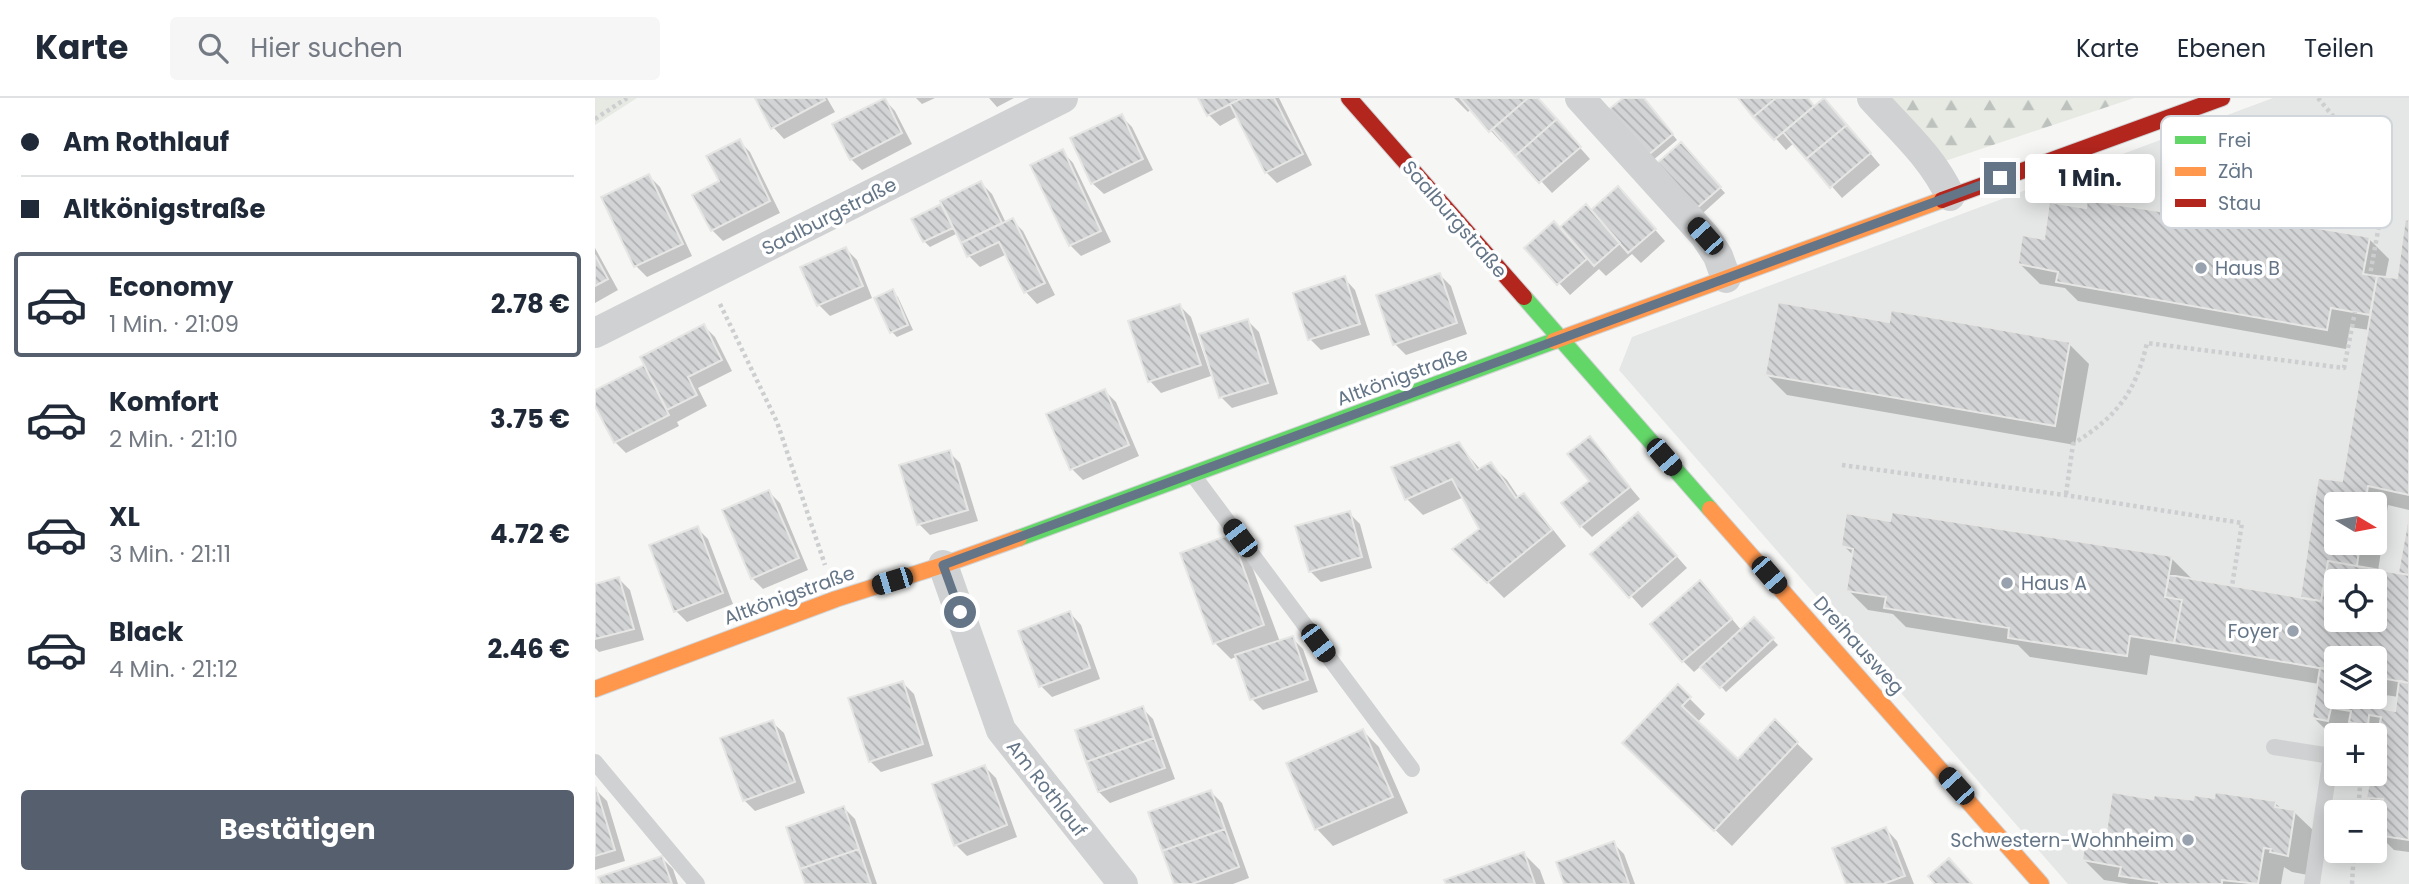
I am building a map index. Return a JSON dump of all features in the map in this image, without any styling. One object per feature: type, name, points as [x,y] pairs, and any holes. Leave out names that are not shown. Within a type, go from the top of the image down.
[{"type":"street","name":"Saalburgstraße","points":[[595,333],[1063,98]]},
{"type":"street","name":"Saalburgstraße","points":[[1349,98],[1560,340]]},
{"type":"street","points":[[1872,98],[1929,161],[1950,196]]},
{"type":"street","name":"Altkönigstraße","points":[[2172,116],[2222,98]]},
{"type":"street","points":[[1582,99],[1705,236],[1718,256],[1725,278]]},
{"type":"street","name":"Altkönigstraße","points":[[595,690],[836,599],[943,565],[1193,475],[2161,120]]},
{"type":"street","name":"Dreihausweg","points":[[1560,340],[2041,884]]},
{"type":"street","name":"Am Rothlauf","points":[[943,565],[1001,730],[1123,884]]},
{"type":"lane","points":[[1193,475],[1412,769]]},
{"type":"lane","points":[[2274,747],[2324,755]]},
{"type":"lane","points":[[595,762],[697,884]]},
{"type":"lane","points":[[2312,884],[2327,786]]},
{"type":"path","points":[[595,119],[627,98]]},
{"type":"path","points":[[2318,98],[2333,116]]},
{"type":"path","points":[[2370,275],[2378,228]]},
{"type":"path","points":[[707,277],[777,422],[836,599]]},
{"type":"path","points":[[2066,495],[2073,444],[2105,422],[2120,407],[2142,365],[2147,344],[2344,368],[2355,312]]},
{"type":"path","points":[[1842,465],[2066,495],[2242,523],[2232,586]]},
{"type":"path","points":[[2352,884],[2353,863]]},
{"type":"shaded area","points":[[2273,98],[2409,98],[2409,884],[2068,884],[1619,370],[1632,337],[2161,140],[2161,228],[2392,228],[2392,116],[2225,116]]},
{"type":"green space","points":[[595,98],[637,98],[595,125]]},
{"type":"green space","points":[[1890,98],[2134,98],[1945,161]]},
{"type":"building","points":[[755,98],[824,98],[825,100],[771,129]]},
{"type":"building","points":[[885,98],[902,133],[850,160],[832,124]]},
{"type":"building","points":[[1198,98],[1242,98],[1207,116]]},
{"type":"building","points":[[1242,98],[1274,98],[1303,154],[1265,173],[1230,104]]},
{"type":"building","points":[[1460,98],[1528,98],[1489,132]]},
{"type":"building","points":[[1528,98],[1538,98],[1557,119],[1515,156],[1492,129]]},
{"type":"building","points":[[1623,98],[1644,98],[1673,134],[1646,157],[1608,110]]},
{"type":"building","points":[[1738,98],[1776,98],[1753,117]]},
{"type":"building","points":[[1776,98],[1808,98],[1814,106],[1774,140],[1753,117]]},
{"type":"building","points":[[1824,98],[1847,125],[1806,159],[1783,132]]},
{"type":"building","points":[[1122,114],[1143,159],[1091,184],[1070,138]]},
{"type":"building","points":[[1557,119],[1581,147],[1539,183],[1515,156]]},
{"type":"building","points":[[1847,125],[1871,153],[1830,188],[1806,159]]},
{"type":"building","points":[[740,139],[770,201],[711,231],[692,195],[719,181],[706,156]]},
{"type":"building","points":[[1681,142],[1721,187],[1696,209],[1656,164]]},
{"type":"building","points":[[1063,149],[1101,231],[1069,246],[1030,165]]},
{"type":"building","points":[[649,174],[683,244],[634,267],[601,197]]},
{"type":"building","points":[[981,181],[1002,223],[961,243],[940,201]]},
{"type":"building","points":[[1618,186],[1656,229],[1628,253],[1591,210]]},
{"type":"building","name":"Haus B","points":[[2087,200],[2161,211],[2161,228],[2317,228],[2370,237],[2363,274],[2377,276],[2370,315],[2331,308],[2327,330],[2056,282],[2058,272],[2018,264],[2022,235],[2044,239],[2049,202],[2086,208]]},
{"type":"building","points":[[941,204],[953,228],[923,242],[911,219]]},
{"type":"building","points":[[1586,204],[1620,243],[1594,266],[1560,227]]},
{"type":"building","points":[[1013,218],[1045,283],[1024,293],[999,242],[967,257],[961,243]]},
{"type":"building","points":[[2405,219],[2409,220],[2409,495],[2368,486],[2367,492],[2324,492],[2324,555],[2358,555],[2357,566],[2328,561],[2327,569],[2324,569],[2321,601],[2300,598],[2318,478],[2342,481],[2377,276],[2397,278]]},
{"type":"building","points":[[1554,221],[1587,259],[1557,285],[1524,248]]},
{"type":"building","points":[[846,247],[863,286],[817,306],[800,267]]},
{"type":"building","points":[[595,255],[608,279],[595,286]]},
{"type":"building","points":[[1440,273],[1457,323],[1393,345],[1376,295]]},
{"type":"building","points":[[1345,276],[1360,324],[1308,340],[1293,293]]},
{"type":"building","points":[[893,289],[908,325],[890,333],[874,298]]},
{"type":"building","points":[[1778,302],[1889,322],[1891,310],[2070,342],[2055,426],[1765,375]]},
{"type":"building","points":[[1180,304],[1201,365],[1148,382],[1128,321]]},
{"type":"building","points":[[1248,319],[1268,383],[1219,398],[1199,334]]},
{"type":"building","points":[[704,324],[722,360],[688,377],[697,395],[667,410],[640,357]]},
{"type":"building","points":[[644,365],[669,415],[614,443],[595,406],[595,390]]},
{"type":"building","points":[[1105,389],[1129,445],[1070,470],[1046,414]]},
{"type":"building","points":[[1590,436],[1630,487],[1580,527],[1561,503],[1589,481],[1567,454]]},
{"type":"building","points":[[1459,442],[1477,470],[1491,462],[1516,498],[1524,493],[1552,530],[1487,583],[1452,549],[1479,529],[1452,479],[1405,500],[1391,467]]},
{"type":"building","points":[[950,450],[968,510],[917,525],[899,465]]},
{"type":"building","points":[[769,490],[799,558],[751,579],[722,510]]},
{"type":"building","points":[[1350,511],[1362,557],[1309,572],[1295,526]]},
{"type":"building","points":[[1638,512],[1677,556],[1629,598],[1590,554]]},
{"type":"building","name":"Haus A","points":[[1892,512],[2172,556],[2165,597],[2182,600],[2174,643],[2130,636],[2127,656],[2008,638],[2009,628],[1884,608],[1886,597],[1846,591],[1853,549],[1841,546],[1846,513],[1890,521]]},
{"type":"building","points":[[2409,513],[2409,575],[2398,573]]},
{"type":"building","points":[[698,526],[723,593],[674,612],[649,545]]},
{"type":"building","points":[[1231,534],[1264,625],[1213,644],[1180,553]]},
{"type":"building","name":"Foyer","points":[[2328,561],[2374,569],[2327,569]]},
{"type":"building","name":"Foyer","points":[[2387,571],[2409,575],[2409,683],[2387,679],[2387,646],[2324,646],[2324,669],[2174,643],[2182,600],[2165,597],[2169,575],[2321,601],[2324,584],[2324,632],[2387,632]]},
{"type":"building","points":[[619,577],[634,629],[595,639],[595,584]]},
{"type":"building","points":[[1700,580],[1732,619],[1682,662],[1650,624]]},
{"type":"building","points":[[1070,611],[1090,668],[1039,687],[1018,631]]},
{"type":"building","points":[[1754,617],[1774,638],[1720,688],[1700,667]]},
{"type":"building","points":[[1293,636],[1308,680],[1250,700],[1235,655]]},
{"type":"building","points":[[2320,668],[2324,669],[2324,709],[2331,709],[2328,721],[2312,718]]},
{"type":"building","points":[[903,681],[923,744],[869,762],[848,698]]},
{"type":"building","points":[[2399,681],[2409,683],[2409,840],[2387,837],[2387,800],[2366,798],[2368,786],[2387,786],[2387,723],[2380,723],[2381,717],[2369,715],[2368,723],[2349,722],[2351,711],[2338,709],[2395,711]]},
{"type":"building","points":[[1678,684],[1691,697],[1682,706],[1738,759],[1775,719],[1798,742],[1714,831],[1622,743]]},
{"type":"building","points":[[1143,706],[1154,738],[1086,762],[1075,730]]},
{"type":"building","points":[[773,720],[795,782],[743,801],[720,738]]},
{"type":"building","points":[[1363,729],[1393,797],[1315,830],[1286,763]]},
{"type":"building","points":[[1154,738],[1165,768],[1098,792],[1086,762]]},
{"type":"building","points":[[985,765],[1007,825],[954,846],[932,784]]},
{"type":"building","points":[[595,789],[615,850],[595,856]]},
{"type":"building","points":[[1211,790],[1225,829],[1162,851],[1148,812]]},
{"type":"building","name":"Schwestern-Wohnheim","points":[[2112,792],[2153,799],[2154,795],[2193,800],[2194,795],[2214,798],[2215,792],[2276,801],[2275,807],[2295,810],[2288,856],[2264,848],[2258,884],[2222,880],[2222,884],[2159,884],[2119,876],[2121,867],[2082,860],[2087,830],[2106,833]]},
{"type":"building","points":[[844,806],[859,849],[800,869],[786,827]]},
{"type":"building","points":[[1886,827],[1905,876],[1883,884],[1846,884],[1832,848]]},
{"type":"building","points":[[1225,829],[1239,867],[1192,884],[1174,884],[1162,851]]},
{"type":"building","points":[[1614,841],[1629,884],[1564,884],[1556,862]]},
{"type":"building","points":[[859,849],[871,884],[805,884],[800,869]]},
{"type":"building","points":[[1524,852],[1535,884],[1446,884],[1444,880]]},
{"type":"building","points":[[662,856],[672,884],[601,884],[598,877]]},
{"type":"building","points":[[1949,858],[1972,884],[1935,884],[1928,876]]},
{"type":"traffic: fast","points":[[1524,297],[1710,509]]},
{"type":"traffic: fast","points":[[1019,538],[1554,341]]},
{"type":"traffic: slow","points":[[1554,341],[1942,200]]},
{"type":"traffic: slow","points":[[1710,509],[2041,884]]},
{"type":"traffic: slow","points":[[595,689],[836,599],[1019,538]]},
{"type":"traffic: jam","points":[[1349,98],[1524,297]]},
{"type":"traffic: jam","points":[[2173,116],[2222,98]]},
{"type":"traffic: jam","points":[[1942,200],[2161,120]]},
{"type":"place","name":"Haus B","points":[[2201,268]]},
{"type":"place","name":"Haus A","points":[[2007,583]]},
{"type":"place","name":"Foyer","points":[[2293,631]]},
{"type":"place","name":"Schwestern-Wohnheim","points":[[2188,840]]},
{"type":"route","points":[[960,612],[943,565],[2000,178]]}]
